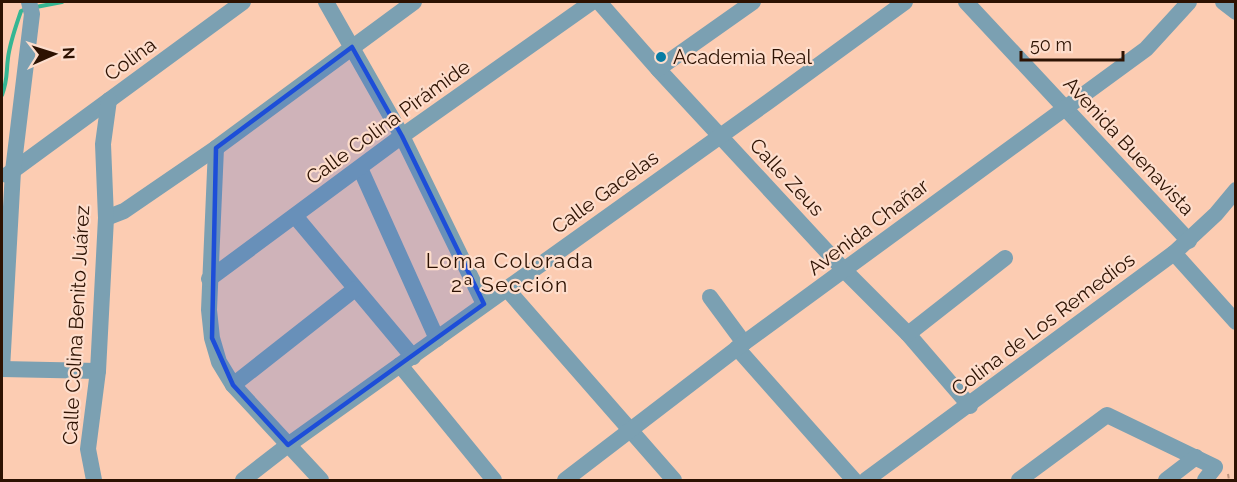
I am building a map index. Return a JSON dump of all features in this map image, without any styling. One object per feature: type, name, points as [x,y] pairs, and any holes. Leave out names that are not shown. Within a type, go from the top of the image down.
[{"type":"street","name":"Colina","points":[[7,176],[243,2]]},
{"type":"street","points":[[326,2],[402,136],[484,304]]},
{"type":"street","points":[[106,218],[124,211],[216,148],[414,2]]},
{"type":"street","name":"Calle Colina Pirámide","points":[[209,279],[402,136],[592,2]]},
{"type":"street","name":"Calle Zeus","points":[[599,2],[844,270],[908,334],[970,406]]},
{"type":"street","points":[[658,69],[753,2]]},
{"type":"street","name":"Calle Gacelas","points":[[243,480],[288,445],[905,2]]},
{"type":"street","name":"Avenida Buenavista","points":[[966,2],[1189,241]]},
{"type":"street","name":"Avenida Chañar","points":[[565,480],[740,346],[1146,49],[1189,2]]},
{"type":"street","points":[[1223,2],[1236,12]]},
{"type":"street","points":[[30,7],[7,176],[2,369],[98,371]]},
{"type":"street","name":"Calle Colina Benito Juárez","points":[[94,480],[88,448],[98,371],[106,218],[103,144],[109,100]]},
{"type":"street","points":[[216,148],[209,279],[212,338],[219,362],[233,385],[321,480]]},
{"type":"street","points":[[360,168],[437,339]]},
{"type":"street","name":"Colina de Los Remedios","points":[[866,480],[970,406],[1174,253],[1216,214],[1236,190]]},
{"type":"street","points":[[295,216],[355,289],[494,480]]},
{"type":"street","points":[[1174,253],[1236,322]]},
{"type":"street","points":[[908,334],[1005,258]]},
{"type":"street","points":[[506,288],[675,480]]},
{"type":"street","points":[[233,385],[355,289]]},
{"type":"street","points":[[710,297],[740,346],[854,480]]},
{"type":"street","points":[[1019,480],[1107,415],[1196,457],[1220,476]]},
{"type":"street","points":[[1166,480],[1196,457]]},
{"type":"highlighted area","points":[[352,47],[402,136],[484,304],[288,445],[233,385],[212,338],[216,148]]},
{"type":"waterway","points":[[36,7],[62,2]]},
{"type":"waterway","points":[[2,95],[12,40],[21,11],[26,9]]},
{"type":"place","name":"Academia Real","points":[[661,57]]},
{"type":"district","name":"Loma Colorada 2ª Sección","points":[[510,272]]}]
